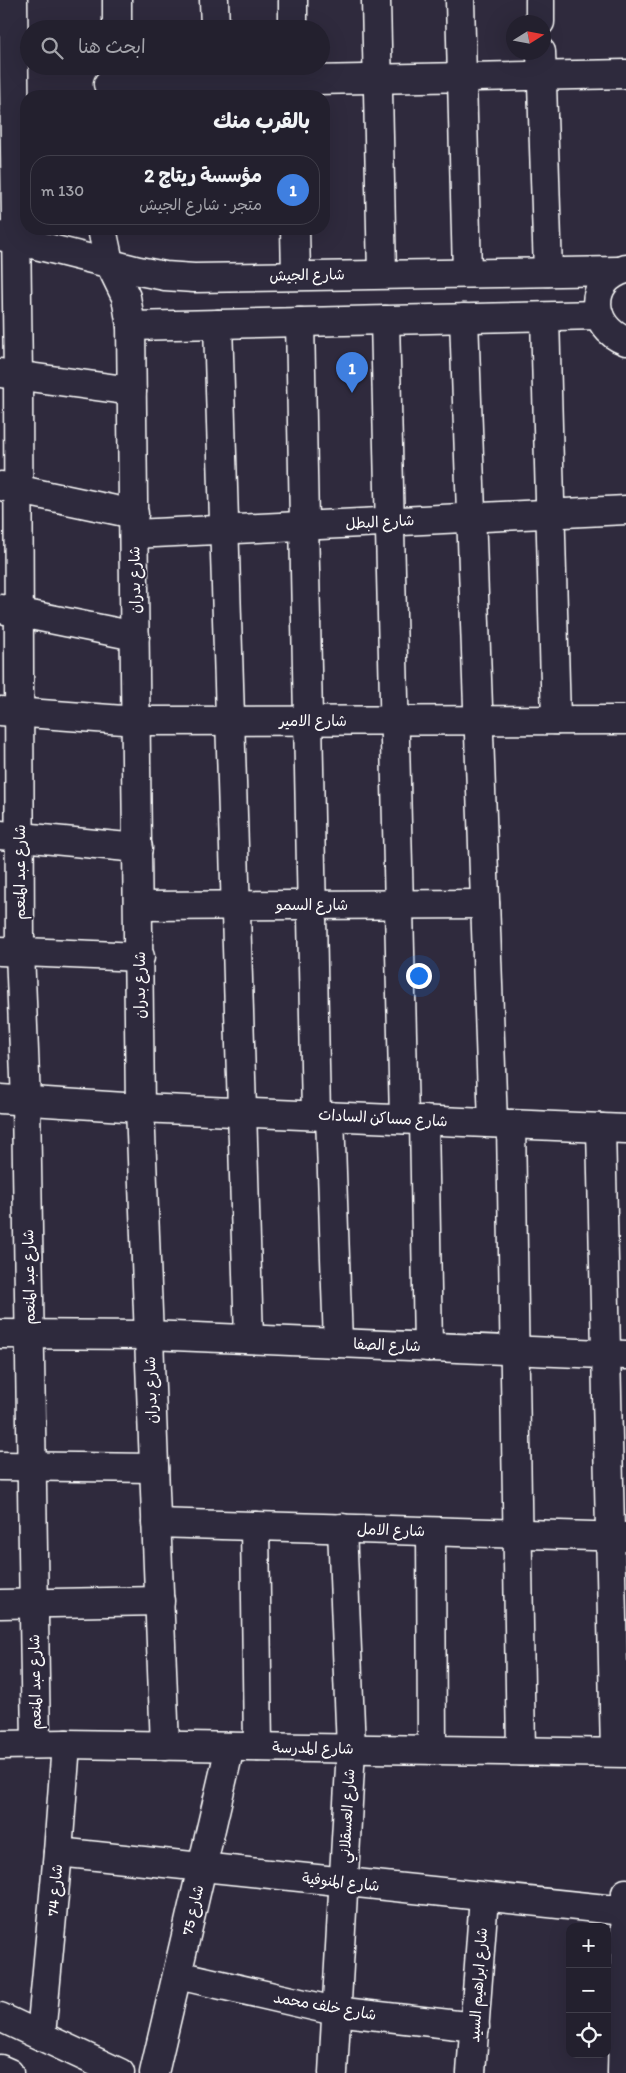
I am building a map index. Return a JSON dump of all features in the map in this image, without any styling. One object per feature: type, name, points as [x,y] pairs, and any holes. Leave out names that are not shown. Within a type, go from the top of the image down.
[{"type":"street","name":"شارع عبد المنعم","points":[[13,0],[6,52],[9,375],[10,952],[13,1100],[30,1335],[36,1744]]},
{"type":"street","points":[[117,0],[117,20]]},
{"type":"street","points":[[214,0],[215,20]]},
{"type":"street","points":[[293,0],[293,20]]},
{"type":"street","points":[[376,0],[382,274]]},
{"type":"street","points":[[460,0],[467,273]]},
{"type":"street","points":[[540,0],[540,15]]},
{"type":"street","points":[[542,64],[548,272]]},
{"type":"street","points":[[110,82],[294,81],[462,76],[542,64],[626,74]]},
{"type":"street","name":"شارع بدران","points":[[103,235],[109,262],[126,297],[131,326],[140,957],[140,1108],[165,1746]]},
{"type":"street","points":[[295,235],[296,275]]},
{"type":"street","name":"شارع الجيش","points":[[8,238],[165,276],[194,278],[622,270]]},
{"type":"street","points":[[622,270],[610,277],[598,294],[599,315],[602,324],[609,332],[626,341]]},
{"type":"street","points":[[131,326],[599,315]]},
{"type":"street","points":[[545,317],[556,720]]},
{"type":"street","points":[[464,318],[485,904],[502,1124],[515,1350],[522,1751]]},
{"type":"street","points":[[385,320],[399,905],[428,1347]]},
{"type":"street","points":[[300,322],[312,905],[323,1116],[338,1343]]},
{"type":"street","points":[[218,324],[249,1339]]},
{"type":"street","points":[[9,375],[132,391]]},
{"type":"street","name":"شارع البطل","points":[[9,488],[134,524],[225,530],[626,510]]},
{"type":"street","points":[[10,610],[135,636]]},
{"type":"street","name":"شارع الامير","points":[[10,712],[137,721],[626,720]]},
{"type":"street","points":[[10,836],[138,848]]},
{"type":"street","name":"شارع السمو","points":[[139,906],[485,904]]},
{"type":"street","points":[[10,952],[140,957]]},
{"type":"street","name":"شارع مساكن السادات","points":[[13,1100],[140,1108],[614,1129]]},
{"type":"street","points":[[614,1129],[621,1752]]},
{"type":"street","name":"شارع الصفا","points":[[0,1334],[149,1335],[616,1355]]},
{"type":"street","points":[[0,1466],[154,1468]]},
{"type":"street","name":"شارع الامل","points":[[156,1522],[618,1537]]},
{"type":"street","points":[[255,1526],[258,1747]]},
{"type":"street","name":"شارع العسقلاني","points":[[333,2073],[351,1749],[342,1528]]},
{"type":"street","points":[[431,1532],[432,1750]]},
{"type":"street","points":[[0,1604],[160,1602]]},
{"type":"street","name":"شارع المدرسة","points":[[0,1745],[66,1744],[621,1752]]},
{"type":"street","name":"شارع 74","points":[[41,2035],[66,1744]]},
{"type":"street","name":"شارع 75","points":[[154,2073],[230,1747]]},
{"type":"street","name":"شارع المنوفية","points":[[58,1852],[484,1897],[625,1902]]},
{"type":"street","name":"شارع ابراهيم السيد","points":[[471,2073],[484,1897]]},
{"type":"street","points":[[622,2073],[625,1902]]},
{"type":"street","name":"شارع خلف محمد","points":[[178,1975],[335,2011],[475,2026]]},
{"type":"street","points":[[0,2017],[120,2073]]},
{"type":"street","points":[[0,2069],[9,2073]]},
{"type":"place","name":"مؤسسة ريتاچ 2","points":[[352,393]]}]
